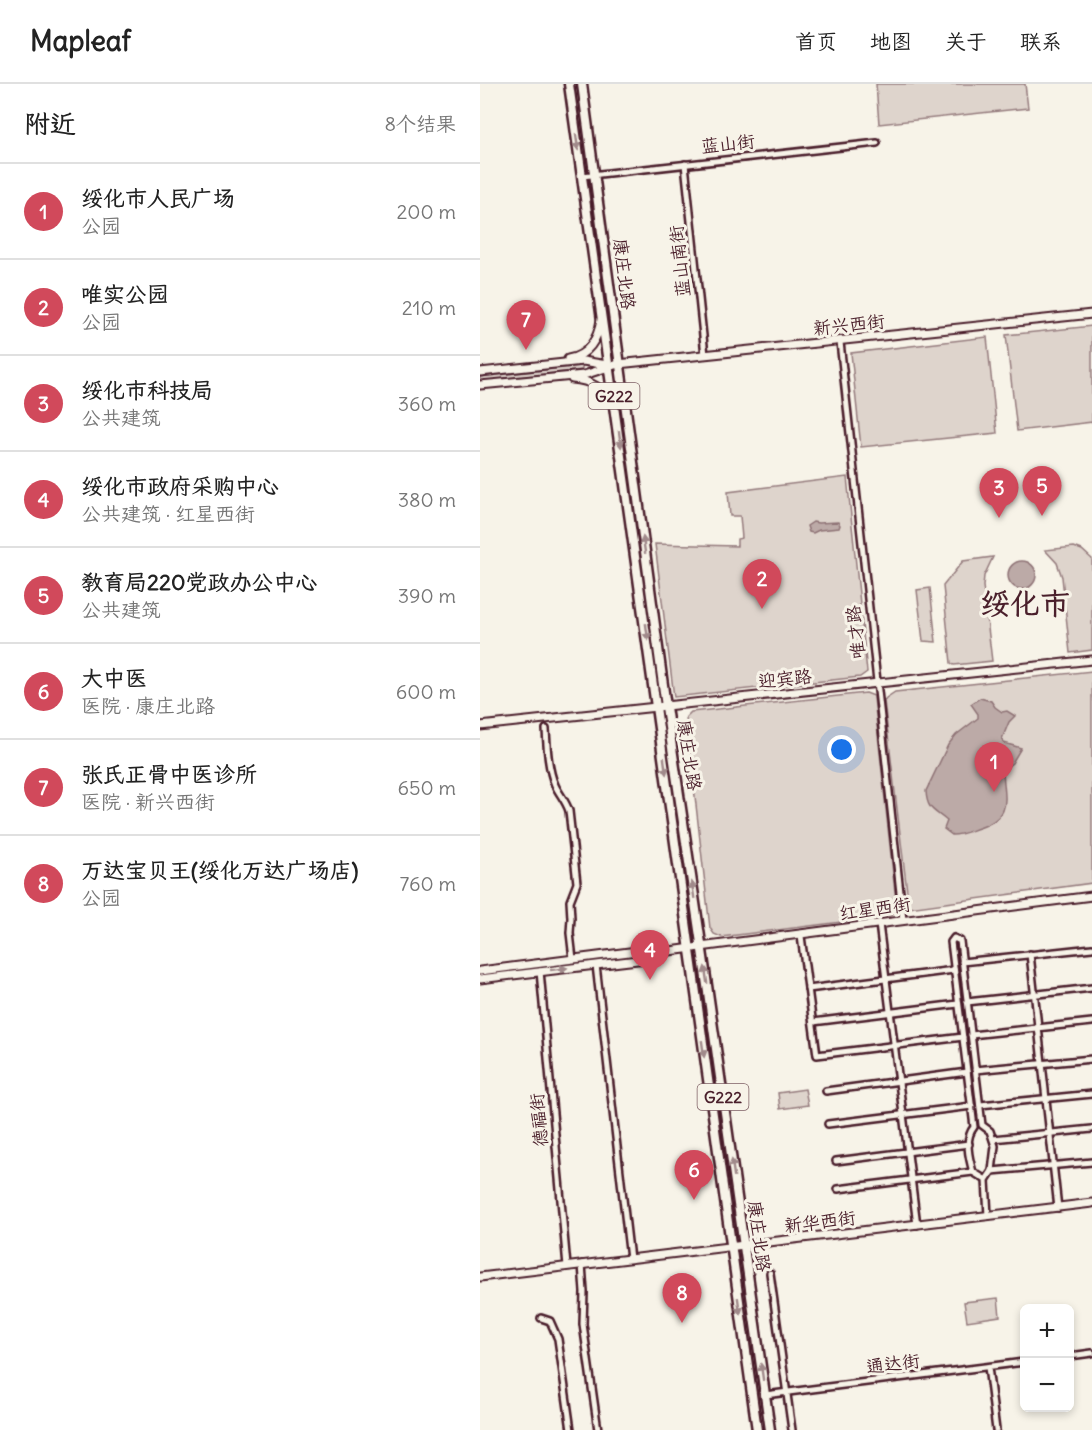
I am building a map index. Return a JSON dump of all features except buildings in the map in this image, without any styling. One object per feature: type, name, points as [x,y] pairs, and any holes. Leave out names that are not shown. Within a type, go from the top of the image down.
[{"type":"highway","name":"康庄北路","points":[[569,84],[602,315],[614,364],[616,407],[661,707],[702,948],[770,1430]]},
{"type":"highway","name":"康庄北路","points":[[582,84],[614,364],[661,707],[690,950],[757,1430]]},
{"type":"main road","name":"新兴西街","points":[[480,372],[583,361],[614,364],[1092,314]]},
{"type":"main road","points":[[526,367],[572,359],[583,353],[596,337],[602,315]]},
{"type":"main road","name":"新兴西街","points":[[480,385],[584,375],[614,364]]},
{"type":"main road","points":[[527,380],[545,382],[584,380],[598,387],[616,407]]},
{"type":"main road","name":"迎宾路","points":[[480,726],[1092,660]]},
{"type":"main road","name":"红星西街","points":[[480,970],[653,949],[662,952],[690,950],[1092,896]]},
{"type":"main road","name":"红星西街","points":[[480,979],[654,958],[662,952]]},
{"type":"main road","points":[[539,963],[540,971]]},
{"type":"main road","name":"新华西街","points":[[480,1277],[1092,1203]]},
{"type":"street","name":"蓝山街","points":[[582,176],[877,143]]},
{"type":"street","name":"蓝山南街","points":[[685,164],[705,355]]},
{"type":"street","name":"唯才路","points":[[840,342],[903,920]]},
{"type":"street","points":[[546,729],[555,785],[569,811],[575,861],[577,883],[570,901],[573,958]]},
{"type":"street","points":[[879,924],[916,1225]]},
{"type":"street","points":[[801,936],[817,1055],[963,1037]]},
{"type":"street","points":[[974,1172],[969,1144],[969,1133],[974,1127],[951,942],[954,938],[960,940],[982,1125],[990,1131],[995,1146],[992,1171],[986,1180],[988,1216]]},
{"type":"street","points":[[962,962],[1092,948]]},
{"type":"street","points":[[1030,954],[1058,1208]]},
{"type":"street","points":[[596,965],[630,1259]]},
{"type":"street","points":[[808,989],[954,970]]},
{"type":"street","name":"德福街","points":[[540,971],[567,1266]]},
{"type":"street","points":[[967,1002],[1092,988]]},
{"type":"street","points":[[813,1022],[958,1004]]},
{"type":"street","points":[[971,1035],[1092,1022]]},
{"type":"street","points":[[975,1070],[1092,1059]]},
{"type":"street","points":[[826,1091],[967,1072]]},
{"type":"street","points":[[980,1105],[1092,1094]]},
{"type":"street","points":[[828,1124],[972,1106]]},
{"type":"street","points":[[993,1139],[1092,1129]]},
{"type":"street","points":[[836,1161],[969,1144]]},
{"type":"street","points":[[992,1171],[1092,1162]]},
{"type":"street","points":[[838,1189],[974,1172],[986,1180]]},
{"type":"street","points":[[582,1264],[583,1324],[598,1430]]},
{"type":"street","points":[[770,1273],[792,1430]]},
{"type":"street","points":[[541,1318],[550,1321],[558,1339],[571,1430]]},
{"type":"street","points":[[1074,1355],[1092,1353]]},
{"type":"street","name":"通达街","points":[[765,1395],[1020,1363]]},
{"type":"street","points":[[988,1367],[996,1430]]},
{"type":"shaded area","points":[[876,84],[1025,84],[1028,108],[879,124]]},
{"type":"shaded area","points":[[1092,326],[1092,422],[1017,431],[1006,335]]},
{"type":"shaded area","points":[[987,337],[997,433],[861,447],[851,353]]},
{"type":"shaded area","points":[[582,366],[582,370],[480,381],[480,377]]},
{"type":"shaded area","points":[[847,477],[867,672],[860,677],[674,697],[655,544],[737,546],[737,539],[742,538],[740,516],[730,516],[728,492]]},
{"type":"shaded area","points":[[813,522],[838,522],[840,525],[839,528],[819,530],[813,533],[809,532],[807,526]]},
{"type":"shaded area","points":[[1074,547],[1082,550],[1092,559],[1092,650],[1070,653],[1062,577],[1057,563],[1045,550]]},
{"type":"shaded area","points":[[993,557],[984,576],[983,586],[992,661],[954,665],[951,663],[943,586],[963,561]]},
{"type":"shaded area","points":[[1022,561],[1032,565],[1036,575],[1032,585],[1022,589],[1012,585],[1008,575],[1012,565]]},
{"type":"shaded area","points":[[930,588],[936,642],[923,641],[917,590]]},
{"type":"shaded area","points":[[1092,671],[1092,883],[909,908],[884,701],[886,698],[895,692]]},
{"type":"shaded area","points":[[866,693],[874,696],[897,911],[890,916],[721,937],[714,934],[710,928],[686,717],[691,712]]},
{"type":"shaded area","points":[[980,698],[991,701],[1002,712],[1007,711],[1015,716],[1009,722],[1002,739],[1004,743],[1021,748],[1012,763],[1003,770],[1005,798],[998,818],[963,834],[952,835],[944,829],[947,821],[928,803],[926,791],[948,745],[956,735],[978,718],[971,704]]},
{"type":"shaded area","points":[[805,1089],[808,1105],[780,1109],[778,1093]]},
{"type":"shaded area","points":[[998,1298],[1000,1316],[967,1321],[964,1302]]},
{"type":"place","name":"张氏正骨中医诊所","points":[[526,350]]},
{"type":"place","name":"教育局220党政办公中心","points":[[1042,516]]},
{"type":"place","name":"绥化市科技局","points":[[999,518]]},
{"type":"place","name":"唯实公园","points":[[762,609]]},
{"type":"place","name":"绥化市人民广场","points":[[994,792]]},
{"type":"place","name":"绥化市政府采购中心","points":[[650,980]]},
{"type":"place","name":"大中医","points":[[694,1200]]},
{"type":"place","name":"万达宝贝王(绥化万达广场店)","points":[[682,1323]]},
{"type":"district","name":"绥化市","points":[[1025,604]]}]
